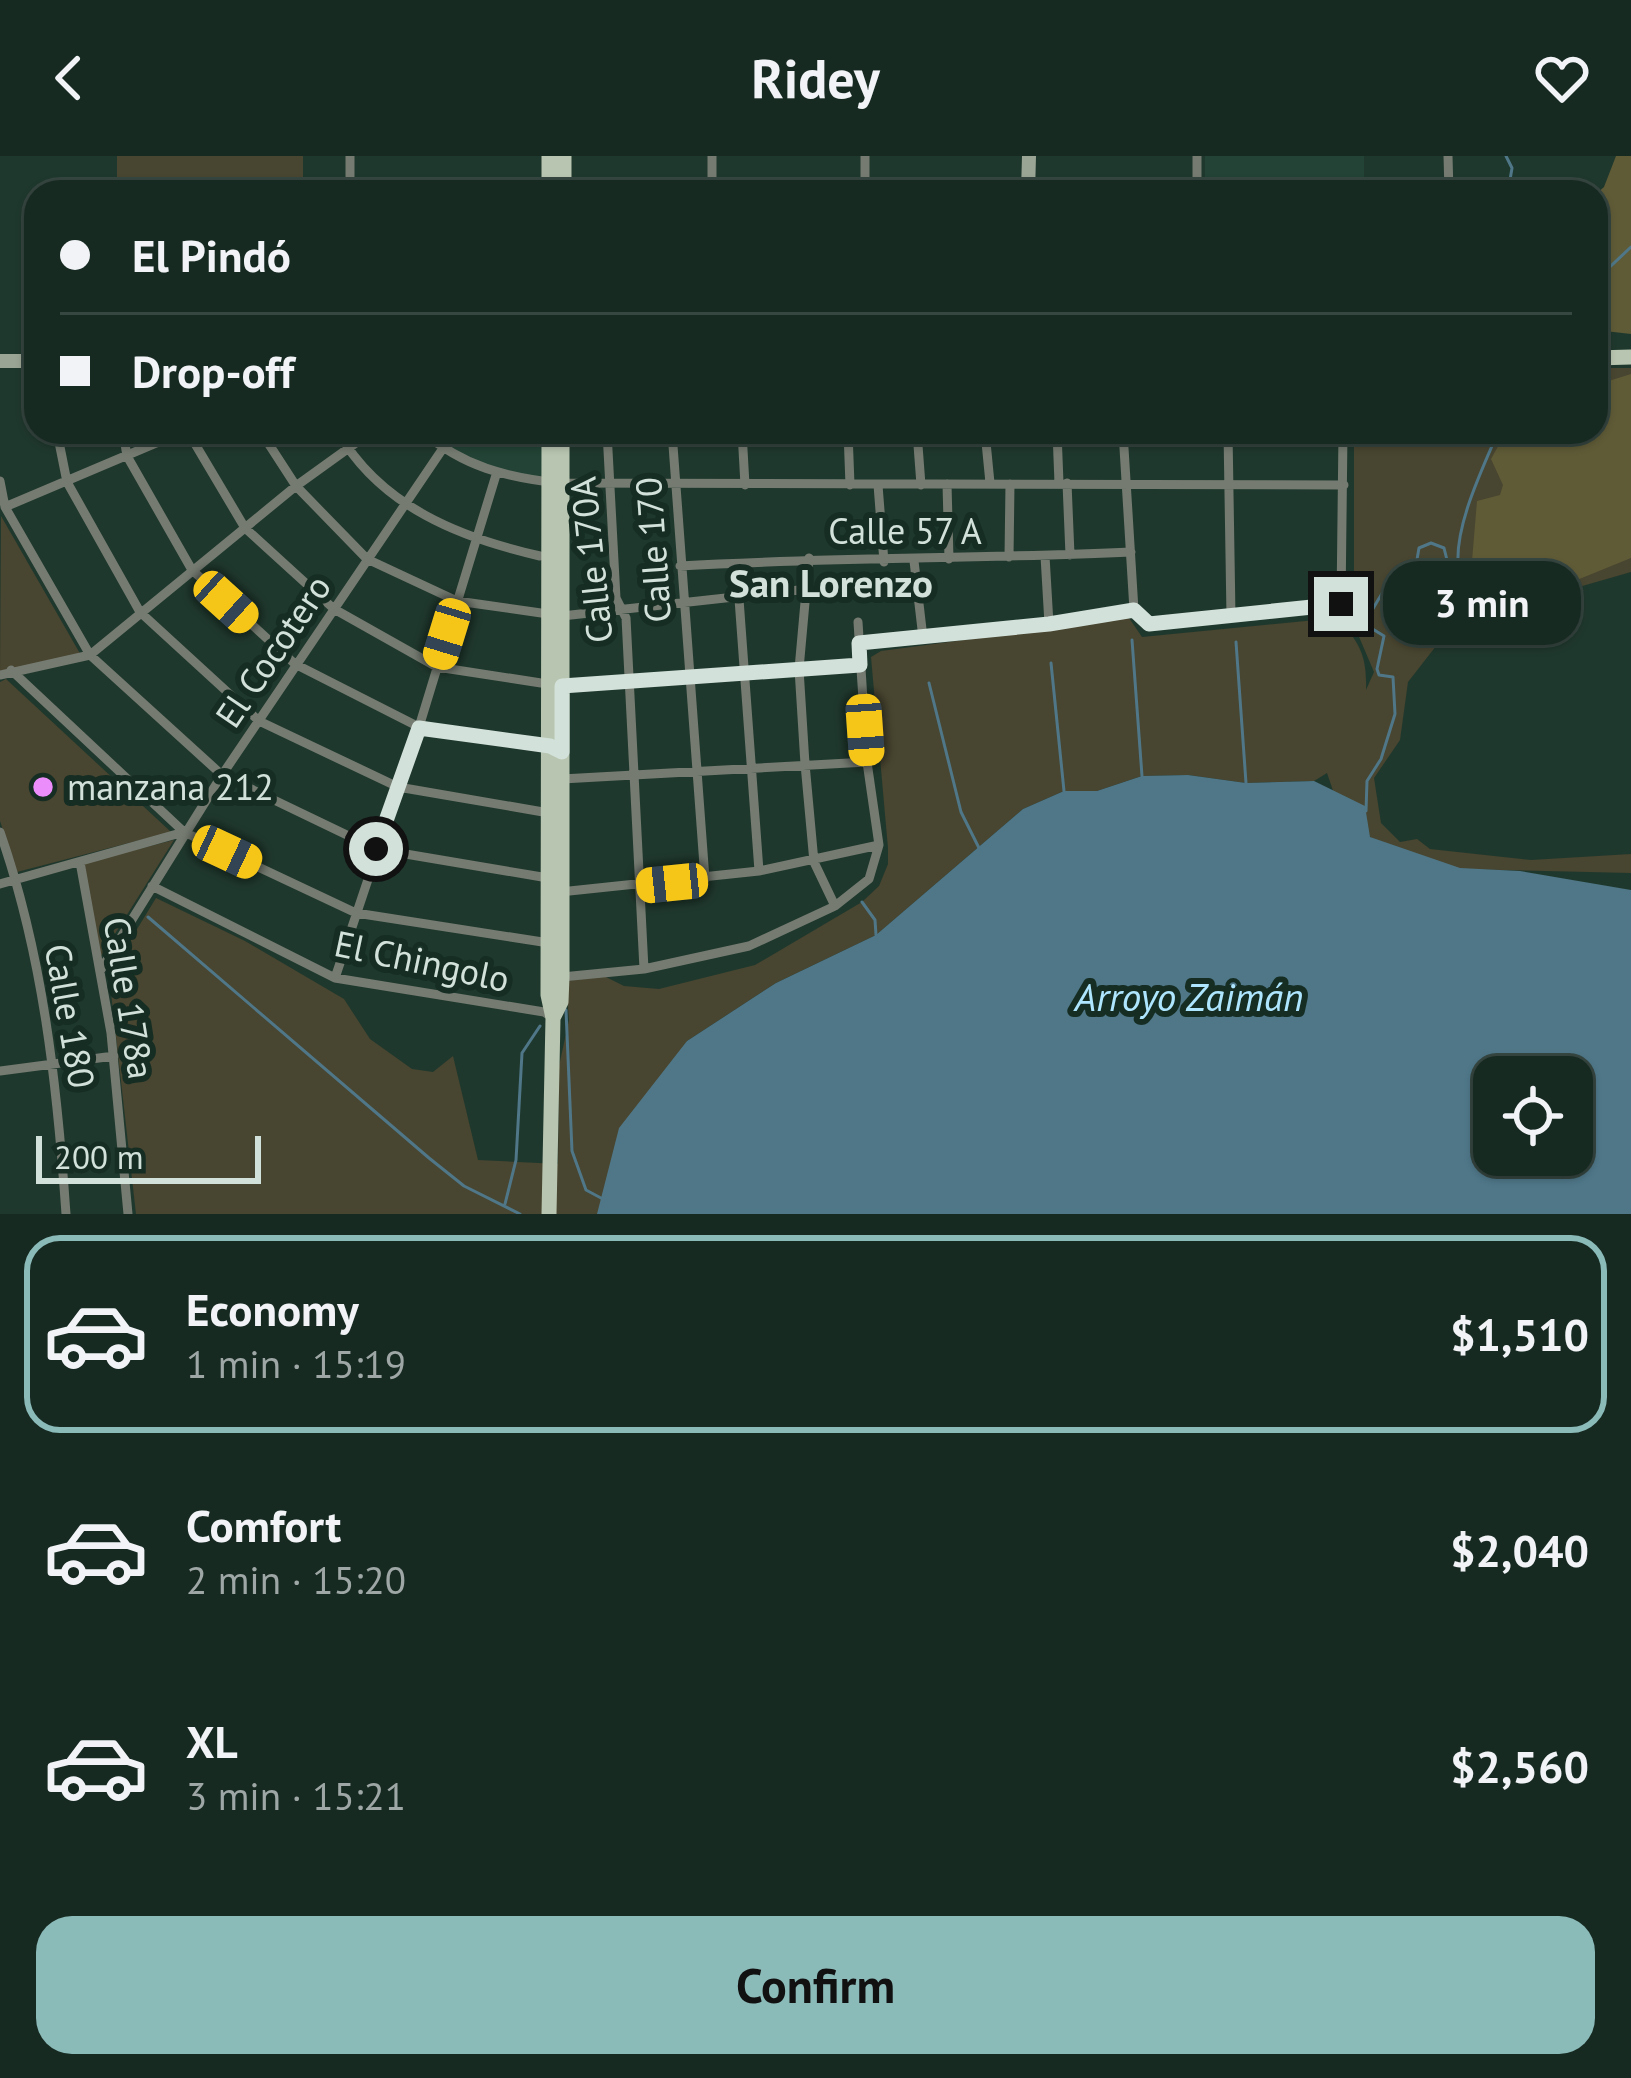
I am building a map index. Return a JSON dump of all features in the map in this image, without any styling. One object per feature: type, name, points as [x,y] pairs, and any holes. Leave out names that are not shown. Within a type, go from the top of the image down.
[{"type":"main road","points":[[551,444],[556,482]]},
{"type":"main road","points":[[549,1214],[553,1018],[548,1004],[549,943],[562,779],[556,749],[555,615],[561,444]]},
{"type":"main road","points":[[553,1018],[561,1002],[562,977],[549,813],[562,686],[555,615]]},
{"type":"street","points":[[59,444],[67,482],[140,612],[259,721],[398,787],[549,813]]},
{"type":"street","points":[[124,444],[192,570],[295,664],[419,728],[556,749]]},
{"type":"street","points":[[2,508],[156,444]]},
{"type":"street","points":[[192,444],[245,528],[334,609],[437,667],[541,683]]},
{"type":"street","points":[[269,444],[296,487],[367,559],[457,601],[555,615],[808,589]]},
{"type":"street","points":[[346,444],[406,505],[475,541],[541,556]]},
{"type":"street","points":[[5,672],[80,661],[90,655],[354,444]]},
{"type":"street","points":[[436,444],[496,475],[556,482],[1344,485]]},
{"type":"street","name":"El Cocotero","points":[[100,971],[184,832],[446,444]]},
{"type":"street","name":"Calle 170A","points":[[607,444],[616,598],[626,618],[644,970]]},
{"type":"street","name":"Calle 170","points":[[673,444],[705,879]]},
{"type":"street","points":[[743,444],[745,485]]},
{"type":"street","points":[[848,444],[850,485]]},
{"type":"street","points":[[918,444],[921,485]]},
{"type":"street","points":[[987,444],[990,483]]},
{"type":"street","points":[[1058,444],[1070,555]]},
{"type":"street","points":[[1124,444],[1134,610],[1149,624],[1341,604],[1343,444]]},
{"type":"street","points":[[1228,444],[1231,616]]},
{"type":"street","points":[[335,977],[419,728],[496,475]]},
{"type":"street","points":[[0,481],[2,508],[90,655],[222,775],[376,849],[556,883],[640,886],[759,872],[879,844]]},
{"type":"street","points":[[947,484],[950,560]]},
{"type":"street","points":[[1009,557],[1010,484]]},
{"type":"street","points":[[878,485],[884,562]]},
{"type":"street","name":"Calle 57 A","points":[[680,566],[809,558],[884,562],[1131,552]]},
{"type":"street","points":[[1045,556],[1049,624]]},
{"type":"street","points":[[809,558],[799,669],[805,764],[814,862],[835,905]]},
{"type":"street","points":[[914,561],[923,638]]},
{"type":"street","points":[[739,599],[759,872]]},
{"type":"street","points":[[859,643],[1049,624],[1134,610]]},
{"type":"street","points":[[562,977],[644,970],[749,946],[835,905],[869,879],[879,844],[858,622]]},
{"type":"street","points":[[562,686],[860,665]]},
{"type":"street","points":[[5,672],[184,832],[356,913],[549,943]]},
{"type":"street","points":[[562,779],[868,762]]},
{"type":"street","name":"Calle 180","points":[[0,832],[17,880],[56,1064],[66,1214]]},
{"type":"street","points":[[0,884],[184,832]]},
{"type":"street","name":"Calle 178a","points":[[80,862],[114,1056],[128,1214]]},
{"type":"street","name":"El Chingolo","points":[[152,886],[335,977],[544,1012],[553,1018]]},
{"type":"street","points":[[0,1071],[114,1056]]},
{"type":"shaded area","points":[[117,156],[303,156],[303,180],[117,180]]},
{"type":"shaded area","points":[[1205,156],[1364,156],[1364,180],[1205,180]]},
{"type":"shaded area","points":[[1616,156],[1631,156],[1631,334],[1608,331],[1607,180]]},
{"type":"shaded area","points":[[1608,368],[1631,368],[1631,572],[1454,623],[1408,682],[1400,740],[1374,778],[1381,823],[1400,842],[1417,839],[1430,849],[1531,860],[1631,854],[1631,873],[1410,868],[1341,814],[1327,773],[1314,781],[1246,783],[1188,775],[1142,776],[1097,791],[1064,791],[1023,809],[876,935],[776,983],[687,1041],[600,1214],[136,1214],[109,975],[156,898],[245,941],[344,999],[370,1039],[412,1069],[433,1072],[453,1056],[478,1160],[558,1164],[559,1066],[569,1020],[566,981],[604,976],[624,986],[659,989],[755,965],[862,902],[879,886],[888,864],[888,848],[871,657],[881,651],[1129,618],[1142,637],[1336,618],[1361,651],[1366,690],[1374,672],[1354,625],[1354,444],[1608,444]]},
{"type":"shaded area","points":[[1631,374],[1631,558],[1572,582],[1493,602],[1464,618],[1444,575],[1472,561],[1477,501],[1500,495],[1503,485],[1491,459],[1499,444],[1608,444],[1608,381]]},
{"type":"shaded area","points":[[446,444],[546,444],[544,481],[496,472],[443,449]]},
{"type":"shaded area","points":[[1,516],[82,657],[0,671]]},
{"type":"shaded area","points":[[6,679],[171,832],[17,872],[0,821],[0,682]]},
{"type":"shaded area","points":[[174,840],[101,956],[83,863]]},
{"type":"water","name":"Arroyo Zaimán","points":[[1188,775],[1246,783],[1314,781],[1365,806],[1370,837],[1460,868],[1520,871],[1631,890],[1631,1214],[597,1214],[619,1128],[687,1041],[776,983],[876,935],[1023,809],[1064,791],[1097,791],[1142,776]]},
{"type":"waterway","points":[[1506,156],[1512,168],[1510,180]]},
{"type":"waterway","points":[[1608,269],[1631,247]]},
{"type":"waterway","points":[[1366,811],[1367,781],[1381,759],[1395,714],[1393,677],[1379,675],[1377,669],[1384,636],[1371,628],[1368,617],[1390,580],[1415,571],[1419,548],[1431,543],[1444,548],[1448,564],[1458,563],[1466,514],[1493,444]]},
{"type":"waterway","points":[[1132,640],[1142,776]]},
{"type":"waterway","points":[[1236,642],[1246,783]]},
{"type":"waterway","points":[[1051,663],[1064,791]]},
{"type":"waterway","points":[[929,683],[961,812],[980,850]]},
{"type":"waterway","points":[[862,902],[875,920],[876,935]]},
{"type":"waterway","points":[[148,917],[464,1186],[520,1214]]},
{"type":"waterway","points":[[566,1010],[572,1151],[586,1190],[601,1198]]},
{"type":"waterway","points":[[505,1204],[516,1160],[522,1053],[540,1026]]},
{"type":"place","name":"manzana 212","points":[[43,787]]},
{"type":"district","name":"San Lorenzo","points":[[831,583]]},
{"type":"route","points":[[376,849],[419,728],[550,746],[562,752],[562,686],[860,665],[859,643],[1049,624],[1134,610],[1149,624],[1341,604]]}]
